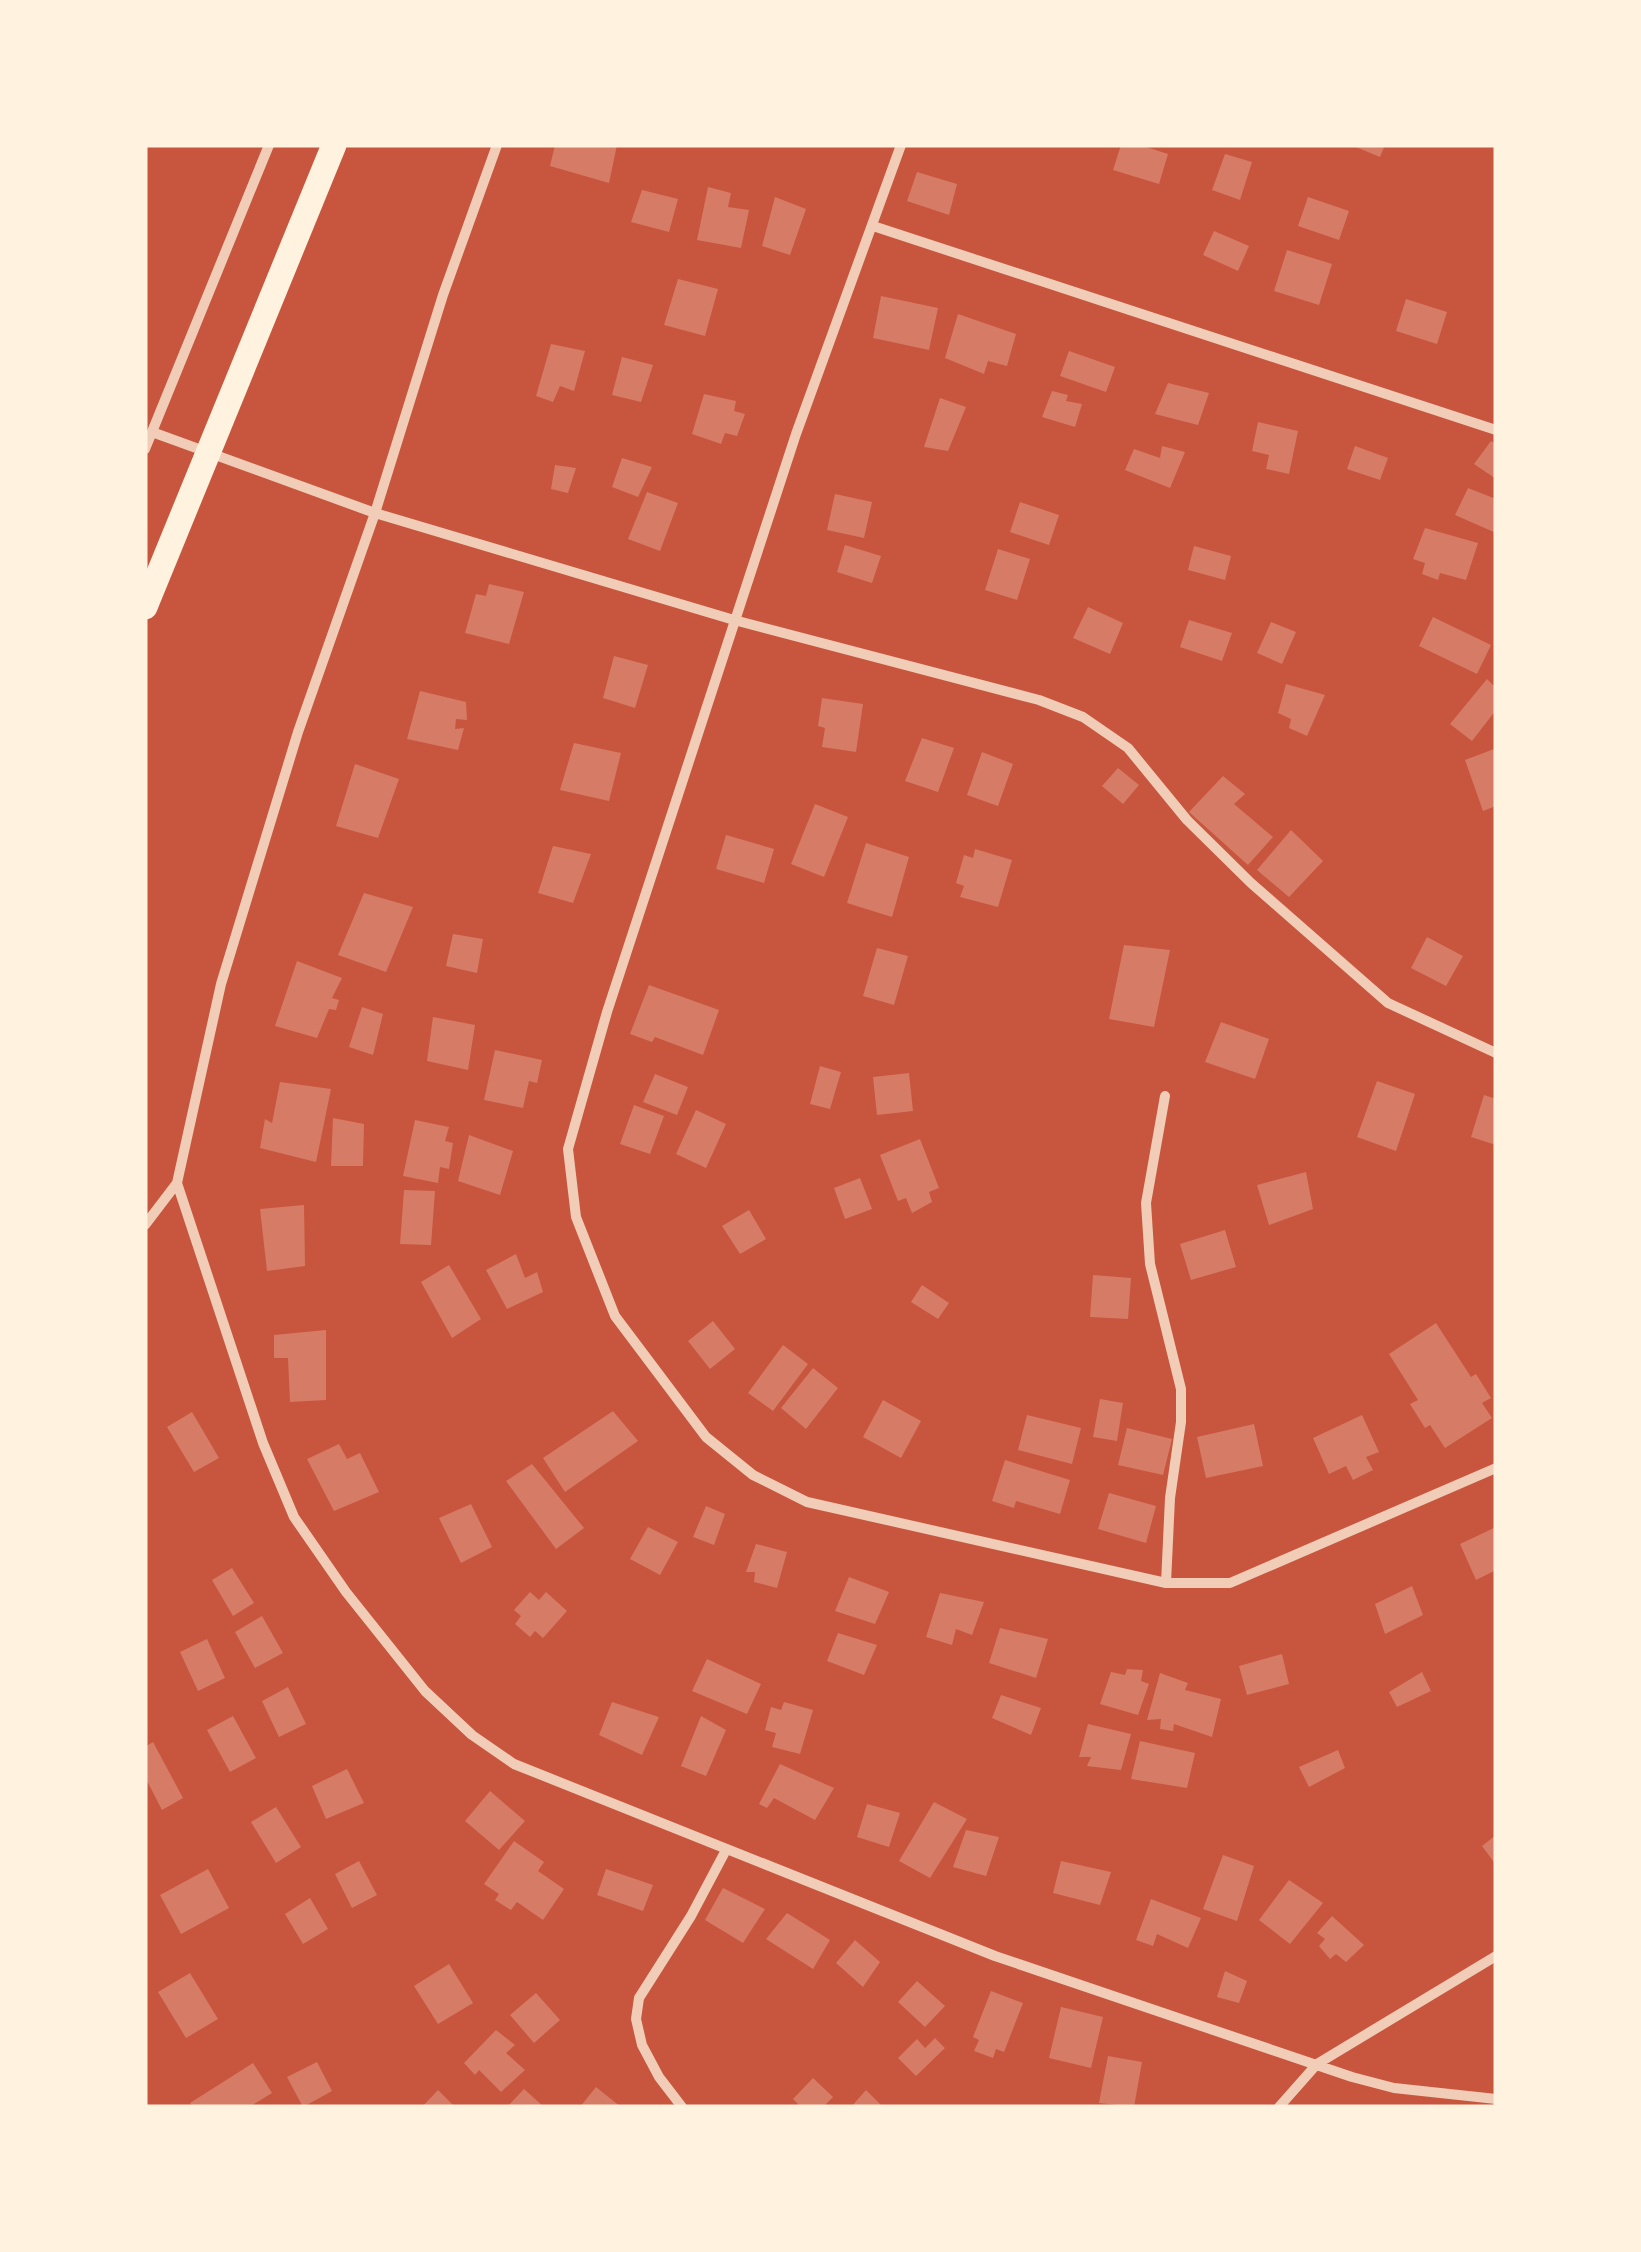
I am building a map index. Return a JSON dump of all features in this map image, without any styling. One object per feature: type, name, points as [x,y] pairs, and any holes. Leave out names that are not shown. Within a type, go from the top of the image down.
[{"type":"main road","points":[[145,607],[334,145]]},
{"type":"street","points":[[145,449],[269,145]]},
{"type":"street","points":[[145,1225],[177,1182],[226,966],[298,732],[374,513],[443,294],[497,145]]},
{"type":"street","points":[[901,145],[796,434],[734,620],[607,1012],[568,1148],[576,1217],[615,1316],[706,1437],[753,1475],[807,1502],[1166,1583],[1230,1583],[1496,1468]]},
{"type":"street","points":[[873,226],[1496,430]]},
{"type":"street","points":[[152,432],[374,513],[734,620],[1039,700],[1082,718],[1128,748],[1188,820],[1251,883],[1388,1002],[1496,1053]]},
{"type":"street","points":[[1164,1096],[1146,1203],[1150,1264],[1181,1389],[1166,1583]]},
{"type":"street","points":[[177,1182],[263,1443],[294,1517],[394,1656],[472,1735],[514,1764],[995,1956],[1394,2088],[1496,2099]]},
{"type":"street","points":[[682,2107],[659,2077],[642,2045],[636,2019],[638,1998],[726,1850]]},
{"type":"street","points":[[1278,2107],[1317,2064],[1496,1956]]},
{"type":"building","points":[[555,145],[617,145],[609,183],[550,166]]},
{"type":"building","points":[[1121,145],[1140,145],[1168,154],[1159,184],[1113,170]]},
{"type":"building","points":[[1351,145],[1385,145],[1380,157]]},
{"type":"building","points":[[1225,154],[1252,162],[1240,200],[1212,190]]},
{"type":"building","points":[[917,172],[957,184],[949,215],[907,201]]},
{"type":"building","points":[[708,187],[731,193],[728,207],[749,210],[741,248],[697,240]]},
{"type":"building","points":[[642,190],[678,199],[669,232],[631,222]]},
{"type":"building","points":[[775,197],[806,209],[790,255],[762,246]]},
{"type":"building","points":[[1308,197],[1349,211],[1339,240],[1298,226]]},
{"type":"building","points":[[1214,231],[1249,246],[1238,271],[1203,255]]},
{"type":"building","points":[[1287,250],[1332,264],[1319,305],[1274,291]]},
{"type":"building","points":[[678,279],[718,289],[705,336],[664,325]]},
{"type":"building","points":[[881,296],[938,308],[929,350],[873,338]]},
{"type":"building","points":[[1406,299],[1447,312],[1437,344],[1396,331]]},
{"type":"building","points":[[958,314],[1016,334],[1007,366],[988,361],[984,374],[945,358]]},
{"type":"building","points":[[551,344],[585,351],[574,391],[560,386],[553,402],[536,396]]},
{"type":"building","points":[[1069,351],[1115,367],[1106,392],[1060,376]]},
{"type":"building","points":[[622,357],[653,365],[641,402],[612,395]]},
{"type":"building","points":[[1168,383],[1209,393],[1198,425],[1155,414]]},
{"type":"building","points":[[1052,391],[1068,395],[1066,401],[1082,404],[1075,427],[1042,417]]},
{"type":"building","points":[[704,394],[736,401],[734,411],[745,414],[737,436],[725,433],[721,444],[692,434]]},
{"type":"building","points":[[940,398],[966,407],[948,451],[924,447]]},
{"type":"building","points":[[1258,422],[1298,431],[1289,474],[1266,469],[1269,455],[1252,451]]},
{"type":"building","points":[[1491,441],[1496,444],[1496,479],[1474,464]]},
{"type":"building","points":[[1162,446],[1185,452],[1170,488],[1125,470],[1134,449],[1160,458]]},
{"type":"building","points":[[1355,446],[1388,458],[1380,480],[1347,469]]},
{"type":"building","points":[[622,458],[652,467],[638,497],[612,487]]},
{"type":"building","points":[[555,465],[576,468],[568,493],[551,489]]},
{"type":"building","points":[[1468,488],[1496,499],[1496,533],[1455,515]]},
{"type":"building","points":[[647,492],[678,503],[660,551],[628,539]]},
{"type":"building","points":[[835,494],[872,502],[864,538],[827,530]]},
{"type":"building","points":[[1020,502],[1059,515],[1049,545],[1010,532]]},
{"type":"building","points":[[1425,528],[1478,543],[1466,580],[1440,573],[1438,580],[1422,574],[1425,563],[1413,559]]},
{"type":"building","points":[[845,545],[881,556],[872,583],[837,572]]},
{"type":"building","points":[[1194,546],[1231,556],[1225,580],[1188,570]]},
{"type":"building","points":[[998,549],[1030,559],[1017,600],[985,590]]},
{"type":"building","points":[[489,584],[524,592],[509,644],[465,633],[476,594],[486,596]]},
{"type":"building","points":[[1088,607],[1123,623],[1110,654],[1073,638]]},
{"type":"building","points":[[1433,617],[1491,645],[1477,674],[1419,646]]},
{"type":"building","points":[[1189,620],[1232,633],[1222,661],[1180,647]]},
{"type":"building","points":[[1271,622],[1296,632],[1282,664],[1257,653]]},
{"type":"building","points":[[614,656],[648,665],[635,708],[603,698]]},
{"type":"building","points":[[1487,679],[1496,688],[1496,710],[1472,741],[1450,724]]},
{"type":"building","points":[[1286,684],[1325,695],[1307,736],[1289,728],[1291,719],[1278,713]]},
{"type":"building","points":[[420,691],[466,702],[467,720],[456,719],[455,729],[464,728],[458,750],[407,739]]},
{"type":"building","points":[[822,698],[863,704],[856,752],[822,747],[825,728],[818,726]]},
{"type":"building","points":[[922,738],[954,748],[938,792],[905,781]]},
{"type":"building","points":[[574,743],[621,753],[609,801],[560,790]]},
{"type":"building","points":[[1494,749],[1496,806],[1483,811],[1465,760]]},
{"type":"building","points":[[982,752],[1013,764],[998,806],[967,795]]},
{"type":"building","points":[[355,764],[399,779],[378,838],[336,826]]},
{"type":"building","points":[[1118,768],[1139,785],[1123,804],[1102,786]]},
{"type":"building","points":[[1223,776],[1245,794],[1234,804],[1273,837],[1248,865],[1189,812]]},
{"type":"building","points":[[815,804],[848,817],[824,877],[791,864]]},
{"type":"building","points":[[1291,830],[1323,861],[1289,897],[1257,870]]},
{"type":"building","points":[[726,835],[774,849],[764,883],[716,869]]},
{"type":"building","points":[[866,843],[909,857],[892,917],[847,903]]},
{"type":"building","points":[[553,846],[591,854],[573,903],[538,893]]},
{"type":"building","points":[[975,849],[1012,860],[998,907],[960,897],[964,886],[956,883],[964,855],[973,858]]},
{"type":"building","points":[[364,893],[413,907],[386,972],[338,955]]},
{"type":"building","points":[[453,934],[483,939],[477,973],[446,966]]},
{"type":"building","points":[[1427,937],[1463,956],[1446,986],[1411,968]]},
{"type":"building","points":[[1124,945],[1170,950],[1154,1027],[1109,1019]]},
{"type":"building","points":[[877,948],[908,956],[894,1005],[863,996]]},
{"type":"building","points":[[297,961],[342,978],[332,998],[339,1000],[336,1010],[329,1009],[317,1038],[275,1026]]},
{"type":"building","points":[[649,985],[719,1010],[703,1055],[655,1037],[652,1042],[630,1034]]},
{"type":"building","points":[[362,1007],[383,1014],[373,1055],[349,1047]]},
{"type":"building","points":[[433,1017],[475,1025],[468,1070],[427,1061]]},
{"type":"building","points":[[1221,1022],[1269,1039],[1255,1079],[1205,1062]]},
{"type":"building","points":[[495,1050],[542,1060],[537,1083],[529,1081],[523,1108],[484,1100]]},
{"type":"building","points":[[820,1066],[841,1072],[830,1109],[810,1104]]},
{"type":"building","points":[[909,1073],[913,1111],[877,1115],[873,1077]]},
{"type":"building","points":[[655,1074],[688,1087],[677,1115],[643,1102]]},
{"type":"building","points":[[1377,1081],[1415,1094],[1396,1151],[1357,1137]]},
{"type":"building","points":[[280,1082],[331,1089],[316,1162],[260,1148],[265,1119],[272,1123]]},
{"type":"building","points":[[1484,1095],[1496,1099],[1496,1145],[1471,1137]]},
{"type":"building","points":[[634,1105],[664,1116],[650,1154],[620,1144]]},
{"type":"building","points":[[696,1110],[726,1124],[706,1168],[676,1154]]},
{"type":"building","points":[[333,1118],[364,1124],[363,1166],[331,1166]]},
{"type":"building","points":[[415,1120],[449,1127],[445,1141],[453,1143],[449,1169],[440,1167],[438,1183],[403,1176]]},
{"type":"building","points":[[469,1135],[513,1151],[500,1195],[458,1181]]},
{"type":"building","points":[[920,1139],[939,1188],[929,1192],[932,1202],[912,1213],[906,1198],[898,1201],[880,1155]]},
{"type":"building","points":[[1306,1172],[1313,1209],[1269,1225],[1257,1185]]},
{"type":"building","points":[[860,1178],[872,1209],[845,1219],[834,1188]]},
{"type":"building","points":[[404,1190],[435,1191],[431,1245],[400,1244]]},
{"type":"building","points":[[304,1205],[305,1266],[267,1271],[260,1209]]},
{"type":"building","points":[[749,1210],[766,1239],[740,1254],[722,1226]]},
{"type":"building","points":[[1225,1230],[1236,1267],[1191,1280],[1180,1244]]},
{"type":"building","points":[[516,1254],[525,1278],[537,1272],[543,1292],[507,1309],[486,1270]]},
{"type":"building","points":[[449,1265],[481,1319],[452,1338],[421,1282]]},
{"type":"building","points":[[1093,1275],[1131,1278],[1128,1319],[1090,1317]]},
{"type":"building","points":[[922,1285],[949,1303],[938,1319],[911,1302]]},
{"type":"building","points":[[713,1321],[735,1349],[710,1369],[688,1341]]},
{"type":"building","points":[[1436,1323],[1471,1377],[1476,1374],[1491,1398],[1482,1403],[1492,1418],[1445,1448],[1430,1425],[1425,1428],[1410,1404],[1418,1400],[1389,1354]]},
{"type":"building","points":[[326,1330],[326,1400],[290,1402],[288,1358],[274,1358],[274,1335]]},
{"type":"building","points":[[783,1345],[808,1364],[773,1411],[748,1393]]},
{"type":"building","points":[[813,1368],[838,1388],[806,1429],[781,1408]]},
{"type":"building","points":[[1100,1399],[1123,1403],[1117,1441],[1093,1437]]},
{"type":"building","points":[[883,1400],[921,1421],[901,1458],[863,1437]]},
{"type":"building","points":[[613,1411],[638,1441],[565,1492],[543,1458]]},
{"type":"building","points":[[192,1412],[219,1458],[194,1472],[167,1427]]},
{"type":"building","points":[[1027,1415],[1081,1428],[1072,1464],[1018,1450]]},
{"type":"building","points":[[1362,1415],[1379,1452],[1366,1457],[1373,1470],[1353,1480],[1346,1466],[1329,1474],[1313,1438]]},
{"type":"building","points":[[1254,1424],[1263,1466],[1206,1478],[1197,1437]]},
{"type":"building","points":[[1127,1428],[1172,1439],[1163,1475],[1118,1465]]},
{"type":"building","points":[[339,1444],[347,1459],[360,1453],[379,1492],[334,1511],[307,1459]]},
{"type":"building","points":[[1005,1460],[1070,1480],[1060,1514],[1016,1501],[1014,1508],[992,1501]]},
{"type":"building","points":[[532,1464],[584,1528],[556,1549],[506,1481]]},
{"type":"building","points":[[1109,1493],[1156,1506],[1146,1543],[1098,1529]]},
{"type":"building","points":[[471,1504],[492,1547],[461,1563],[439,1518]]},
{"type":"building","points":[[706,1506],[725,1514],[714,1545],[693,1537]]},
{"type":"building","points":[[648,1527],[678,1542],[660,1575],[630,1559]]},
{"type":"building","points":[[1496,1527],[1496,1570],[1476,1580],[1460,1544]]},
{"type":"building","points":[[756,1544],[787,1552],[777,1588],[754,1582],[755,1572],[746,1572]]},
{"type":"building","points":[[232,1568],[254,1603],[233,1616],[212,1580]]},
{"type":"building","points":[[849,1577],[889,1592],[875,1624],[835,1611]]},
{"type":"building","points":[[1412,1586],[1423,1615],[1385,1634],[1375,1604]]},
{"type":"building","points":[[530,1592],[539,1600],[546,1592],[567,1611],[543,1638],[535,1631],[530,1637],[515,1624],[521,1616],[514,1610]]},
{"type":"building","points":[[940,1593],[984,1602],[972,1635],[956,1629],[952,1645],[926,1637]]},
{"type":"building","points":[[262,1616],[283,1653],[255,1668],[235,1632]]},
{"type":"building","points":[[1000,1628],[1048,1639],[1036,1678],[989,1663]]},
{"type":"building","points":[[838,1633],[877,1645],[864,1675],[827,1661]]},
{"type":"building","points":[[207,1639],[225,1678],[198,1691],[180,1652]]},
{"type":"building","points":[[1282,1654],[1289,1684],[1247,1695],[1239,1666]]},
{"type":"building","points":[[707,1659],[761,1684],[747,1714],[692,1691]]},
{"type":"building","points":[[1127,1669],[1143,1670],[1141,1681],[1149,1684],[1138,1715],[1100,1704],[1111,1672],[1125,1675]]},
{"type":"building","points":[[1422,1672],[1431,1691],[1397,1707],[1389,1692]]},
{"type":"building","points":[[1160,1673],[1188,1683],[1185,1690],[1221,1699],[1212,1737],[1174,1724],[1173,1731],[1160,1729],[1161,1719],[1147,1720]]},
{"type":"building","points":[[288,1687],[306,1724],[279,1737],[262,1701]]},
{"type":"building","points":[[1001,1695],[1041,1708],[1031,1735],[992,1718]]},
{"type":"building","points":[[612,1702],[659,1717],[642,1755],[599,1735]]},
{"type":"building","points":[[784,1702],[813,1710],[800,1754],[772,1747],[776,1733],[765,1730],[771,1707],[781,1710]]},
{"type":"building","points":[[233,1716],[256,1758],[230,1772],[207,1730]]},
{"type":"building","points":[[701,1716],[726,1730],[706,1776],[681,1766]]},
{"type":"building","points":[[1088,1724],[1131,1734],[1121,1770],[1087,1766],[1091,1757],[1079,1757]]},
{"type":"building","points":[[1140,1741],[1195,1753],[1187,1788],[1131,1779]]},
{"type":"building","points":[[153,1742],[183,1798],[162,1810],[145,1777],[145,1747]]},
{"type":"building","points":[[1338,1750],[1345,1768],[1309,1787],[1299,1767]]},
{"type":"building","points":[[780,1764],[834,1788],[815,1820],[774,1798],[767,1808],[759,1804]]},
{"type":"building","points":[[347,1769],[364,1803],[326,1819],[312,1786]]},
{"type":"building","points":[[490,1791],[525,1821],[499,1850],[465,1821]]},
{"type":"building","points":[[934,1802],[967,1819],[930,1878],[899,1861]]},
{"type":"building","points":[[867,1804],[900,1813],[889,1847],[857,1837]]},
{"type":"building","points":[[276,1807],[301,1847],[276,1863],[251,1822]]},
{"type":"building","points":[[966,1830],[999,1837],[986,1876],[953,1867]]},
{"type":"building","points":[[1496,1835],[1496,1865],[1482,1846]]},
{"type":"building","points":[[514,1841],[544,1862],[538,1871],[564,1889],[543,1920],[517,1902],[511,1910],[495,1900],[499,1894],[484,1884]]},
{"type":"building","points":[[1223,1855],[1254,1866],[1237,1921],[1203,1909]]},
{"type":"building","points":[[359,1861],[377,1895],[352,1908],[335,1874]]},
{"type":"building","points":[[1061,1861],[1111,1872],[1100,1905],[1053,1893]]},
{"type":"building","points":[[208,1869],[229,1908],[181,1934],[160,1895]]},
{"type":"building","points":[[606,1869],[653,1885],[643,1911],[597,1895]]},
{"type":"building","points":[[1289,1880],[1323,1903],[1290,1944],[1259,1920]]},
{"type":"building","points":[[723,1888],[765,1909],[743,1943],[705,1920]]},
{"type":"building","points":[[310,1898],[328,1929],[303,1944],[285,1914]]},
{"type":"building","points":[[1151,1899],[1201,1918],[1188,1948],[1157,1934],[1153,1946],[1136,1940]]},
{"type":"building","points":[[787,1913],[830,1940],[813,1969],[766,1939]]},
{"type":"building","points":[[1332,1916],[1364,1945],[1346,1962],[1336,1954],[1330,1959],[1319,1946],[1325,1939],[1317,1933]]},
{"type":"building","points":[[855,1940],[880,1962],[863,1987],[836,1963]]},
{"type":"building","points":[[449,1964],[473,2003],[438,2024],[414,1986]]},
{"type":"building","points":[[1225,1971],[1247,1981],[1239,2003],[1217,1997]]},
{"type":"building","points":[[190,1973],[218,2019],[186,2038],[158,1992]]},
{"type":"building","points":[[917,1981],[945,2006],[925,2027],[898,2002]]},
{"type":"building","points":[[991,1991],[1023,2003],[1004,2052],[996,2049],[993,2058],[974,2051],[979,2040],[973,2037]]},
{"type":"building","points":[[536,1993],[560,2020],[534,2043],[510,2015]]},
{"type":"building","points":[[1061,2007],[1103,2017],[1091,2068],[1049,2058]]},
{"type":"building","points":[[496,2030],[515,2045],[506,2053],[525,2070],[501,2092],[479,2070],[475,2075],[464,2063]]},
{"type":"building","points":[[935,2038],[945,2048],[916,2076],[898,2058],[917,2039],[925,2048]]},
{"type":"building","points":[[1108,2056],[1142,2062],[1134,2107],[1099,2103]]},
{"type":"building","points":[[317,2062],[332,2091],[303,2107],[287,2077]]},
{"type":"building","points":[[253,2063],[272,2093],[249,2107],[193,2107],[190,2103]]},
{"type":"building","points":[[813,2078],[833,2097],[823,2107],[801,2107],[793,2099]]},
{"type":"building","points":[[596,2087],[621,2107],[580,2107]]},
{"type":"building","points":[[524,2089],[544,2107],[507,2107]]},
{"type":"building","points":[[438,2090],[455,2107],[422,2107]]},
{"type":"building","points":[[866,2090],[883,2107],[851,2107]]}]
